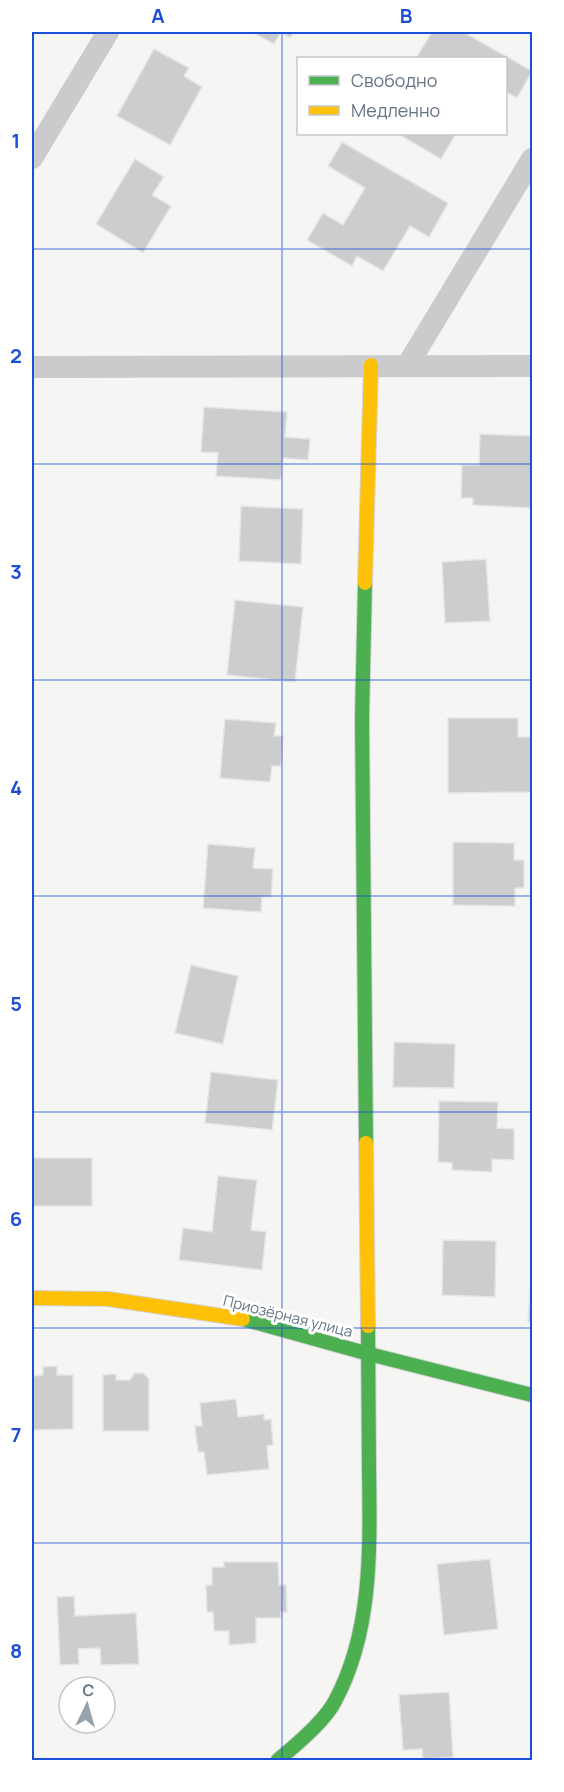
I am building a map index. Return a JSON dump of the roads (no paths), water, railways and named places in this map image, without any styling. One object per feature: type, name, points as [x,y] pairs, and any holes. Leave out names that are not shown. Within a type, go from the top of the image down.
[{"type":"street","points":[[32,158],[108,32]]},
{"type":"street","points":[[407,366],[532,159]]},
{"type":"street","points":[[278,1761],[299,1743],[334,1704],[351,1668],[362,1625],[370,1539],[362,718],[371,365]]},
{"type":"street","points":[[32,366],[532,366]]},
{"type":"street","name":"Приозёрная улица","points":[[32,1298],[108,1299],[240,1318],[369,1354],[532,1395]]}]
